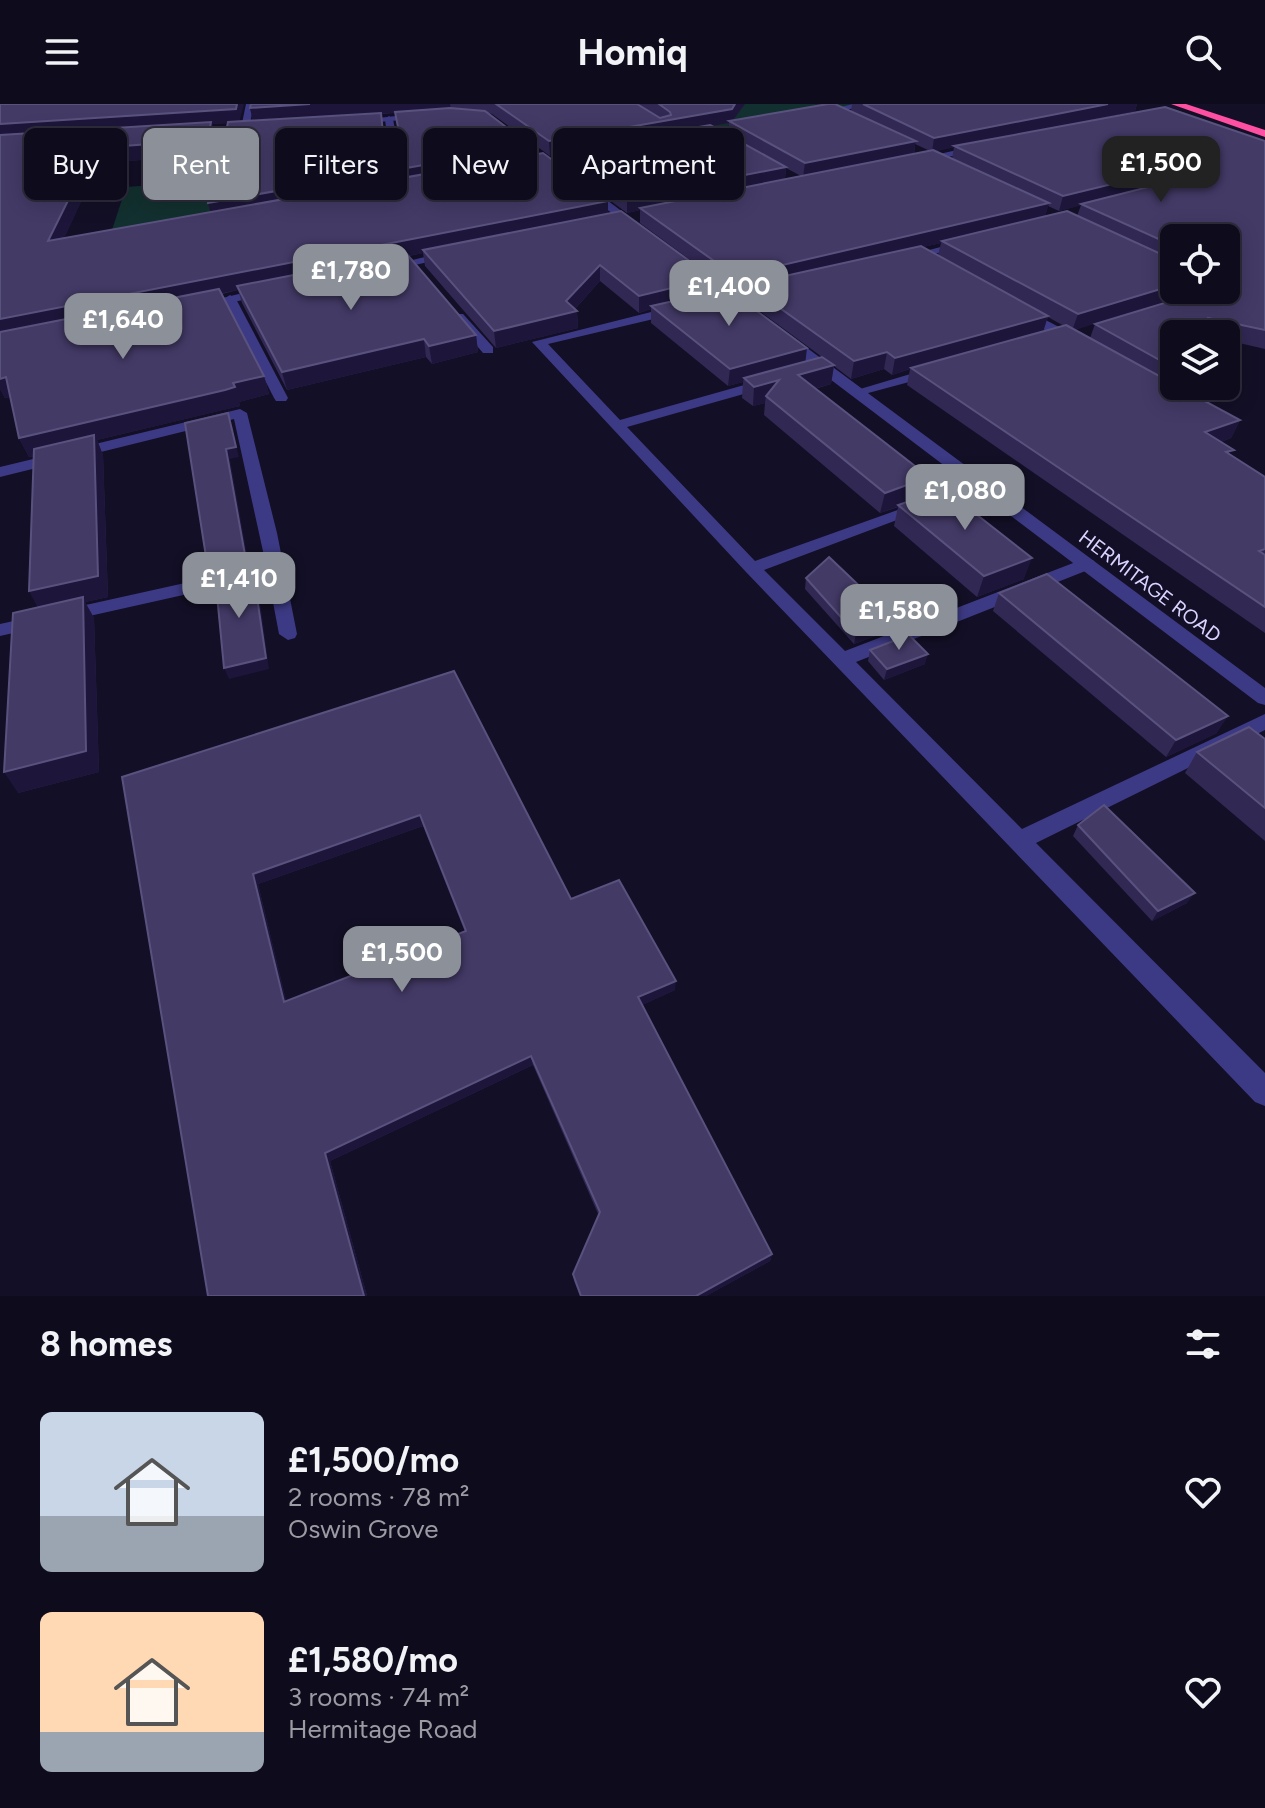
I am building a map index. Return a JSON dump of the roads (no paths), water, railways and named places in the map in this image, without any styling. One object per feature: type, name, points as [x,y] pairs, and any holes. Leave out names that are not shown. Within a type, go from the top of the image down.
[{"type":"highway","points":[[1214,104],[1265,121]]},
{"type":"highway","points":[[1180,105],[1265,134]]},
{"type":"street","points":[[250,104],[245,128],[260,127]]},
{"type":"street","points":[[818,113],[868,104]]},
{"type":"street","points":[[1159,113],[1180,105]]},
{"type":"street","points":[[833,110],[857,121]]},
{"type":"street","points":[[346,121],[436,116]]},
{"type":"street","points":[[389,119],[390,128]]},
{"type":"street","points":[[902,163],[992,145]]},
{"type":"street","points":[[918,151],[945,164]]},
{"type":"street","points":[[600,200],[649,236]]},
{"type":"street","points":[[905,257],[980,240]]},
{"type":"street","points":[[382,268],[417,267],[458,253]]},
{"type":"street","points":[[672,254],[723,298],[754,314]]},
{"type":"street","points":[[920,254],[946,269]]},
{"type":"street","points":[[184,308],[276,290]]},
{"type":"street","points":[[230,299],[281,398]]},
{"type":"street","points":[[449,305],[488,350]]},
{"type":"street","points":[[1011,305],[1071,339]]},
{"type":"street","points":[[689,306],[539,342],[752,568],[1265,1092]]},
{"type":"street","name":"HERMITAGE ROAD","points":[[777,332],[817,370],[857,392],[1263,695]]},
{"type":"street","points":[[857,392],[950,366]]},
{"type":"street","points":[[617,425],[779,380]]},
{"type":"street","points":[[0,472],[240,413],[288,634]]},
{"type":"street","points":[[752,568],[982,485]]},
{"type":"street","points":[[842,660],[1087,564]]},
{"type":"street","points":[[0,630],[275,569]]},
{"type":"street","points":[[1019,841],[1265,721]]}]
